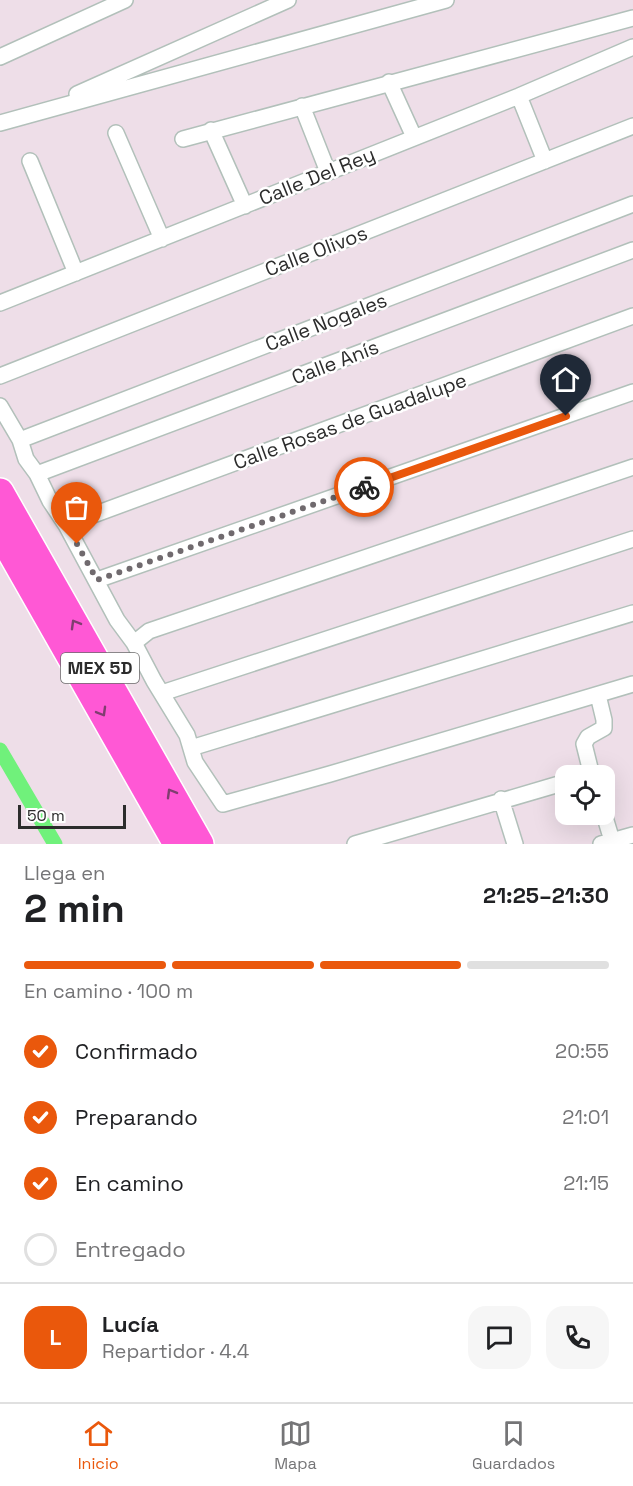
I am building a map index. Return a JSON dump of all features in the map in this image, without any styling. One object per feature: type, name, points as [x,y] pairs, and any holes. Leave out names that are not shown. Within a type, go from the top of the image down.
[{"type":"highway","name":"MEX 5D","points":[[0,492],[200,844]]},
{"type":"highway","name":"MEX 5D","points":[[0,533],[177,844]]},
{"type":"street","points":[[0,57],[125,0]]},
{"type":"street","points":[[36,112],[288,0]]},
{"type":"street","points":[[0,123],[446,0]]},
{"type":"street","points":[[183,139],[633,18]]},
{"type":"street","name":"Calle Del Rey","points":[[0,303],[519,96],[633,47]]},
{"type":"street","points":[[389,82],[414,137]]},
{"type":"street","points":[[519,96],[545,161]]},
{"type":"street","points":[[302,106],[328,172]]},
{"type":"street","name":"Calle Olivos","points":[[0,376],[633,126]]},
{"type":"street","points":[[211,130],[245,206]]},
{"type":"street","points":[[116,133],[162,239]]},
{"type":"street","points":[[30,161],[76,273]]},
{"type":"street","name":"Calle Nogales","points":[[20,440],[633,204]]},
{"type":"street","name":"Calle Anís","points":[[37,474],[633,250]]},
{"type":"street","name":"Calle Rosas de Guadalupe","points":[[66,525],[633,316]]},
{"type":"street","points":[[97,580],[633,392]]},
{"type":"street","points":[[0,406],[20,440],[26,459],[66,525],[117,620],[134,643],[187,735],[195,762],[223,804],[633,684]]},
{"type":"street","points":[[134,643],[149,631],[633,467]]},
{"type":"street","points":[[162,693],[633,539]]},
{"type":"street","points":[[191,748],[633,613]]},
{"type":"street","points":[[589,765],[584,744],[588,737],[604,728],[597,695]]},
{"type":"street","points":[[355,844],[555,785]]},
{"type":"street","points":[[501,799],[515,844]]},
{"type":"street","points":[[606,825],[609,843],[633,835]]},
{"type":"waterway","points":[[0,750],[55,844]]},
{"type":"way so far","points":[[77,544],[97,580],[364,487]]},
{"type":"route","points":[[364,487],[566,416]]}]
